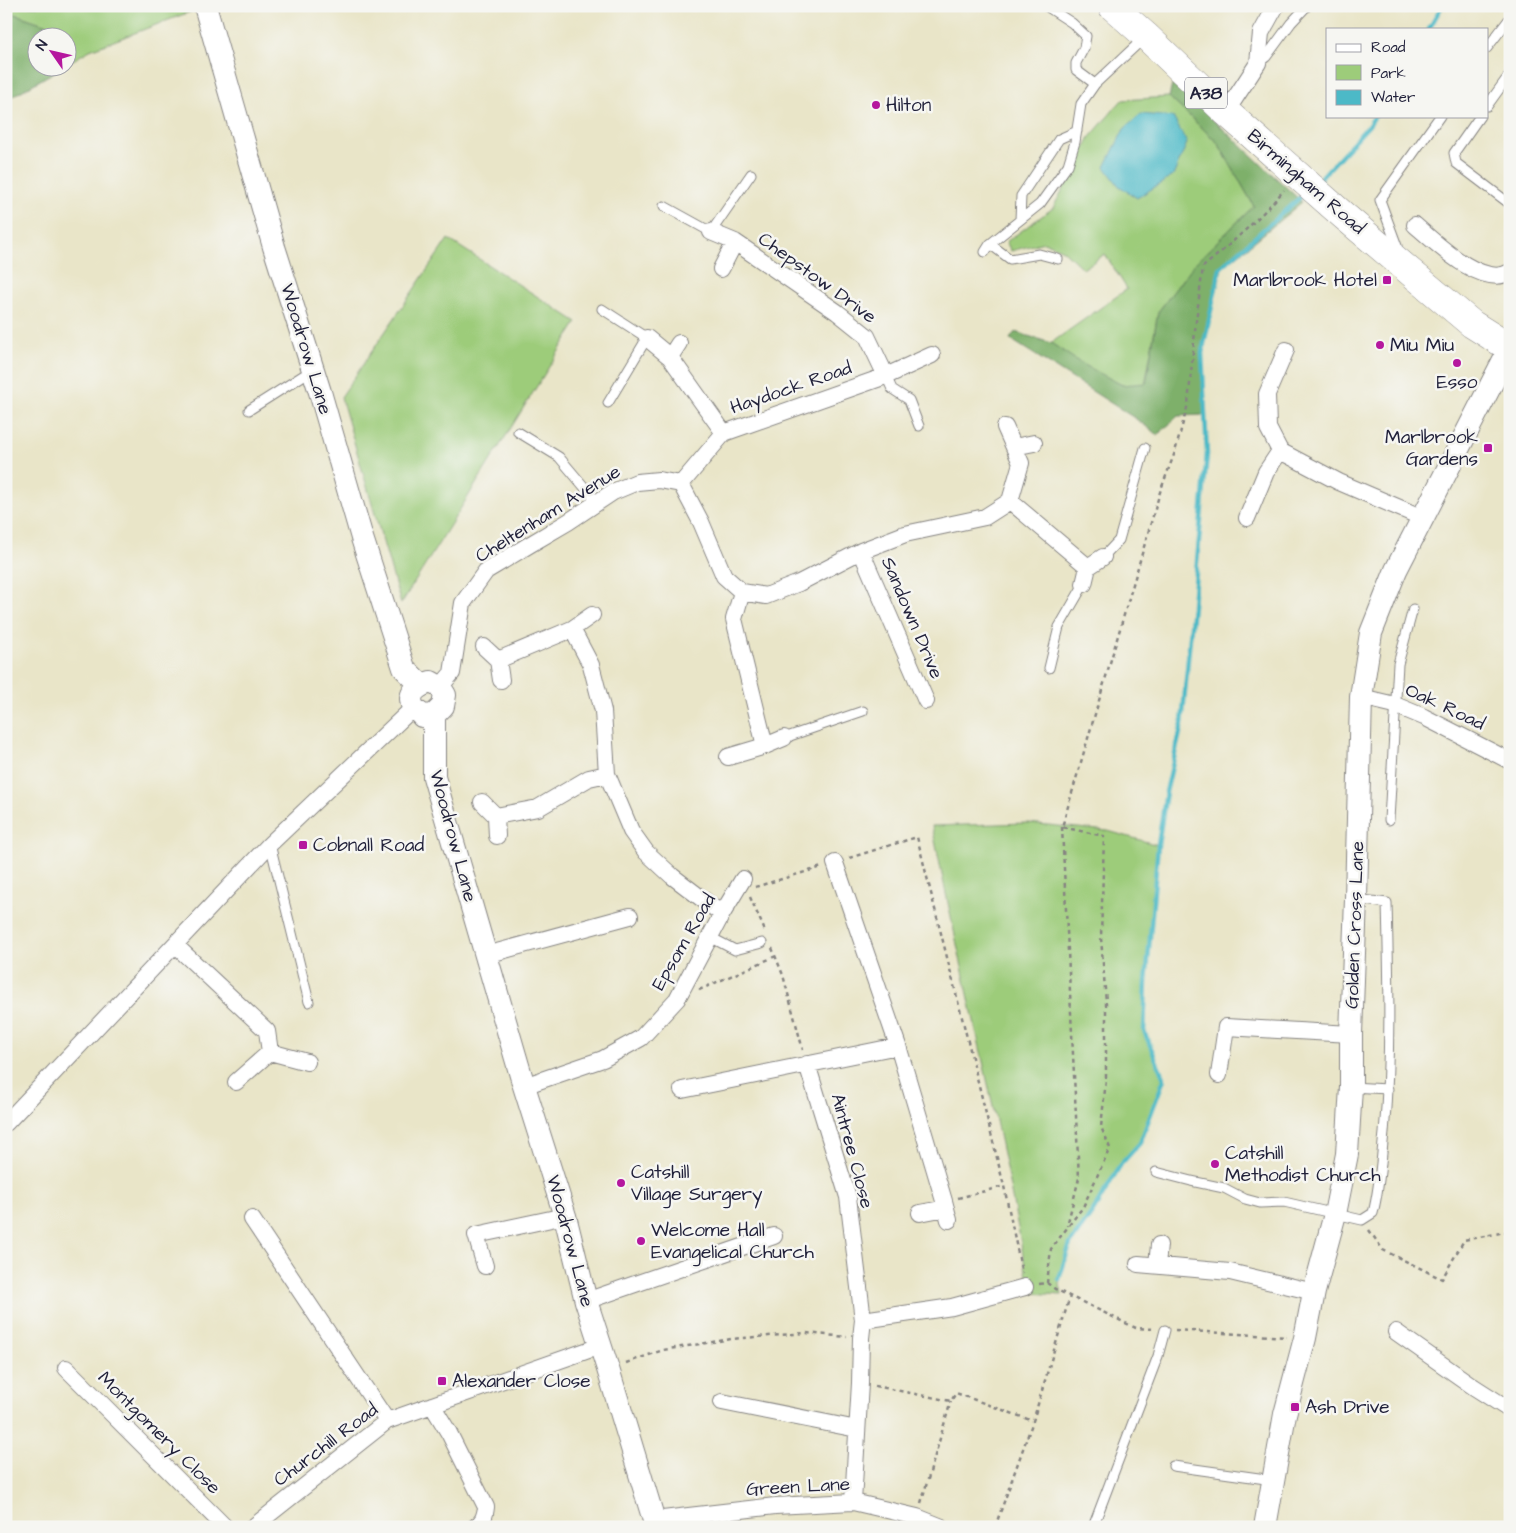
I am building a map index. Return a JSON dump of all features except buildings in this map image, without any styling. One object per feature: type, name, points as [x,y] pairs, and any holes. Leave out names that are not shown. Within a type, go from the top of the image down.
[{"type":"highway","name":"Birmingham Road","points":[[1112,6],[1226,112],[1323,198],[1472,324],[1510,348]]},
{"type":"street","name":"Woodrow Lane","points":[[205,6],[274,247],[362,538],[404,668],[445,695],[443,706],[424,711]]},
{"type":"street","points":[[1226,112],[1258,63],[1261,33],[1276,6]]},
{"type":"street","points":[[1414,226],[1469,268],[1486,275],[1510,272]]},
{"type":"street","name":"Chepstow Drive","points":[[711,232],[734,242],[837,312],[868,336],[886,376]]},
{"type":"street","name":"Chepstow Drive","points":[[721,269],[734,242]]},
{"type":"street","points":[[647,338],[670,357],[724,433]]},
{"type":"street","points":[[670,357],[679,343]]},
{"type":"street","name":"Golden Cross Lane","points":[[1265,1527],[1284,1414],[1305,1338],[1314,1292],[1335,1214],[1347,1154],[1351,1087],[1360,696],[1371,633],[1396,570],[1510,348]]},
{"type":"street","points":[[1286,350],[1267,394],[1268,428],[1280,451],[1339,482],[1424,518]]},
{"type":"street","name":"Haydock Road","points":[[681,484],[724,433],[886,376],[932,354]]},
{"type":"street","points":[[681,484],[701,522],[724,576],[742,592],[766,596],[799,583],[861,551],[905,534],[984,517],[1010,501],[1021,463],[1005,427]]},
{"type":"street","points":[[1014,447],[1034,443]]},
{"type":"street","points":[[1248,518],[1266,472],[1280,451]]},
{"type":"street","name":"Cheltenham Avenue","points":[[430,686],[452,673],[463,603],[486,571],[568,522],[613,492],[637,482],[659,480],[681,484]]},
{"type":"street","points":[[1010,501],[1088,567]]},
{"type":"street","name":"Sandown Drive","points":[[861,551],[926,701]]},
{"type":"street","points":[[1084,584],[1088,567],[1102,557]]},
{"type":"street","points":[[742,592],[734,619],[765,746]]},
{"type":"street","points":[[498,660],[572,629],[592,615]]},
{"type":"street","points":[[572,629],[591,665],[603,711],[607,774],[631,831],[646,852],[672,876],[722,914]]},
{"type":"street","points":[[484,647],[498,660],[501,680]]},
{"type":"street","name":"Woodrow Lane","points":[[430,686],[414,691],[412,696],[424,711],[434,777],[524,1086],[565,1216],[586,1301],[655,1523]]},
{"type":"street","name":"Oak Road","points":[[1360,696],[1395,705],[1424,717],[1510,761]]},
{"type":"street","points":[[6,1123],[270,844],[424,711]]},
{"type":"street","points":[[728,757],[784,738]]},
{"type":"street","points":[[496,816],[538,808],[589,778],[607,774]]},
{"type":"street","points":[[482,802],[496,816],[497,836]]},
{"type":"street","points":[[835,862],[898,1046],[946,1210],[920,1213]]},
{"type":"street","name":"Epsom Road","points":[[524,1086],[603,1059],[641,1038],[677,999],[722,914],[743,880]]},
{"type":"street","points":[[486,955],[630,916]]},
{"type":"street","points":[[175,945],[267,1031],[270,1052]]},
{"type":"street","points":[[1219,1075],[1226,1027],[1351,1034]]},
{"type":"street","points":[[682,1090],[898,1046]]},
{"type":"street","points":[[270,1052],[307,1062]]},
{"type":"street","points":[[236,1082],[270,1052]]},
{"type":"street","name":"Aintree Close","points":[[807,1064],[848,1197],[863,1320],[853,1502]]},
{"type":"street","points":[[485,1266],[476,1235],[565,1216]]},
{"type":"street","points":[[252,1219],[387,1421]]},
{"type":"street","points":[[586,1301],[774,1236]]},
{"type":"street","points":[[1157,1265],[1159,1245]]},
{"type":"street","points":[[1138,1264],[1230,1272],[1314,1292]]},
{"type":"street","points":[[863,1320],[952,1307],[1025,1287]]},
{"type":"street","points":[[1396,1332],[1510,1410]]},
{"type":"street","name":"Churchill Road","points":[[253,1527],[387,1421],[600,1346]]},
{"type":"street","name":"Montgomery Close","points":[[66,1368],[225,1527]]},
{"type":"street","points":[[722,1402],[857,1429]]},
{"type":"street","points":[[432,1405],[486,1507],[480,1524],[475,1527]]},
{"type":"street","name":"Green Lane","points":[[655,1523],[775,1506],[853,1502],[917,1517],[942,1527]]},
{"type":"lane","points":[[1046,6],[1072,23],[1086,36],[1084,48],[1076,63],[1076,70],[1095,84]]},
{"type":"lane","points":[[1258,63],[1266,58],[1291,23],[1307,6]]},
{"type":"lane","points":[[1488,47],[1510,18]]},
{"type":"lane","points":[[1058,260],[1039,254],[1010,259],[988,248],[1040,204],[1068,164],[1077,131],[1081,104],[1095,84],[1146,36]]},
{"type":"lane","points":[[1488,105],[1510,74]]},
{"type":"lane","points":[[1390,255],[1397,246],[1380,200],[1439,118]]},
{"type":"lane","points":[[1479,118],[1454,153],[1456,163],[1510,204]]},
{"type":"lane","points":[[1020,220],[1021,196],[1059,139],[1077,131]]},
{"type":"lane","points":[[664,206],[711,232],[751,174]]},
{"type":"lane","points":[[602,308],[647,338],[608,403]]},
{"type":"lane","points":[[249,410],[312,370]]},
{"type":"lane","points":[[886,376],[892,389],[909,400],[920,426]]},
{"type":"lane","points":[[518,432],[559,457],[597,502]]},
{"type":"lane","points":[[1102,557],[1118,540],[1145,448]]},
{"type":"lane","points":[[1049,668],[1059,627],[1084,584]]},
{"type":"lane","points":[[1389,820],[1398,664],[1413,609]]},
{"type":"lane","points":[[784,738],[863,711]]},
{"type":"lane","points":[[270,844],[308,1002]]},
{"type":"lane","points":[[1156,1172],[1190,1182],[1224,1188],[1246,1199],[1260,1203],[1284,1202],[1362,1220],[1373,1213],[1378,1191],[1388,1089],[1389,971],[1387,903],[1356,899]]},
{"type":"lane","points":[[710,937],[736,950],[762,943]]},
{"type":"lane","points":[[1351,1087],[1388,1089]]},
{"type":"lane","points":[[1093,1527],[1158,1356],[1166,1330]]},
{"type":"lane","points":[[1173,1466],[1274,1480]]},
{"type":"path","points":[[1067,1227],[1079,1178],[1062,827],[1160,492],[1188,404],[1203,267],[1262,214],[1299,177]]},
{"type":"path","points":[[1047,1283],[1051,1249],[1083,1207],[1110,1148],[1101,1127],[1106,1080],[1106,1002],[1102,938],[1104,836],[1062,827]]},
{"type":"path","points":[[765,931],[748,890],[917,837],[1004,1186],[1025,1287]]},
{"type":"path","points":[[772,948],[783,975],[807,1064]]},
{"type":"path","points":[[677,999],[776,956]]},
{"type":"path","points":[[946,1210],[1004,1186]]},
{"type":"path","points":[[1362,1220],[1383,1250],[1442,1280],[1464,1240],[1510,1231]]},
{"type":"path","points":[[995,1527],[1033,1421],[1070,1296]]},
{"type":"path","points":[[608,1369],[663,1350],[731,1338],[806,1333],[861,1338]]},
{"type":"path","points":[[860,1383],[951,1401]]},
{"type":"path","points":[[917,1517],[951,1401],[956,1393],[1033,1421]]},
{"type":"green space","points":[[6,6],[194,6],[195,10],[90,50],[78,57],[78,28],[49,28],[47,25],[6,11]]},
{"type":"green space","points":[[6,11],[47,25],[49,28],[28,28],[28,78],[44,78],[6,100]]},
{"type":"green space","points":[[1172,85],[1193,101],[1302,202],[1222,268],[1202,353],[1205,415],[1178,416],[1158,435],[1010,339],[1015,332],[1051,343],[1079,362],[1122,385],[1146,383],[1158,312],[1195,263],[1254,206],[1218,143],[1169,97]]},
{"type":"green space","points":[[1169,97],[1218,143],[1254,206],[1195,263],[1158,312],[1145,385],[1122,385],[1078,363],[1051,343],[1127,289],[1105,254],[1083,269],[1063,250],[1044,242],[1011,251],[1006,242],[1053,208],[1090,137],[1122,100]]},
{"type":"green space","points":[[448,239],[577,322],[401,604],[341,397]]},
{"type":"green space","points":[[1028,823],[1108,831],[1158,845],[1146,982],[1144,1031],[1164,1079],[1140,1143],[1121,1164],[1092,1213],[1070,1244],[1059,1279],[1062,1295],[1030,1293],[1008,1176],[932,826]]},
{"type":"water","points":[[1141,114],[1173,117],[1187,143],[1173,176],[1137,198],[1119,186],[1105,167],[1124,129]]},
{"type":"waterway","points":[[1430,28],[1442,6]]},
{"type":"waterway","points":[[1318,181],[1374,118]]},
{"type":"waterway","points":[[1059,1279],[1070,1244],[1092,1213],[1121,1164],[1140,1143],[1164,1079],[1144,1031],[1146,982],[1158,845],[1166,792],[1182,724],[1207,454],[1202,353],[1220,268],[1305,193]]},
{"type":"place","name":"Hilton","points":[[876,105]]},
{"type":"place","name":"Marlbrook Hotel","points":[[1387,280]]},
{"type":"place","name":"Miu Miu","points":[[1380,345]]},
{"type":"place","name":"Esso","points":[[1457,363]]},
{"type":"place","name":"Marlbrook Gardens","points":[[1488,448]]},
{"type":"place","name":"Cobnall Road","points":[[303,845]]},
{"type":"place","name":"Catshill Methodist Church","points":[[1215,1164]]},
{"type":"place","name":"Catshill Village Surgery","points":[[621,1183]]},
{"type":"place","name":"Welcome Hall Evangelical Church","points":[[641,1241]]},
{"type":"place","name":"Alexander Close","points":[[442,1381]]},
{"type":"place","name":"Ash Drive","points":[[1295,1407]]}]
